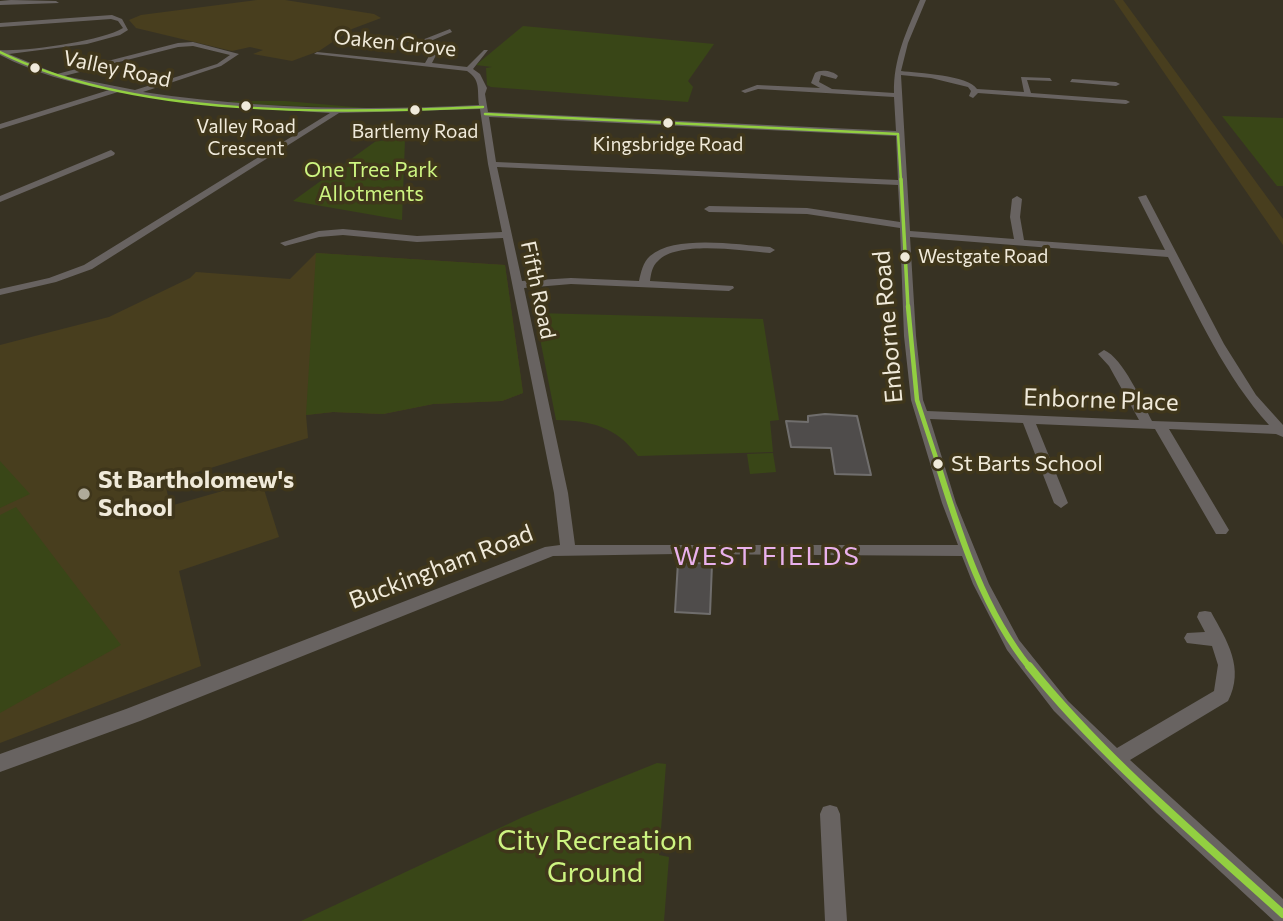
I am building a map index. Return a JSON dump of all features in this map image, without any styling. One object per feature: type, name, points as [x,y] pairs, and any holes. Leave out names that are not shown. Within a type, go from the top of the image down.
[{"type":"street","name":"Enborne Road","points":[[923,0],[905,43],[898,73],[897,95],[911,346],[921,415],[966,551],[996,616],[1025,662],[1061,706],[1283,914]]},
{"type":"street","points":[[0,3],[57,3]]},
{"type":"street","points":[[0,25],[112,17],[120,20],[126,29],[102,38],[2,55]]},
{"type":"street","points":[[423,42],[447,30],[463,32]]},
{"type":"street","points":[[398,39],[423,42],[432,46],[435,51],[427,64]]},
{"type":"street","points":[[58,75],[178,45],[193,44],[236,54],[219,65],[134,93]]},
{"type":"street","points":[[469,69],[486,51]]},
{"type":"street","name":"Oaken Grove","points":[[317,54],[469,69]]},
{"type":"street","name":"Valley Road","points":[[2,55],[58,75],[118,90],[240,107],[335,113],[484,111]]},
{"type":"street","name":"Fifth Road","points":[[469,69],[478,75],[482,84],[492,164],[561,493],[568,549]]},
{"type":"street","points":[[898,73],[964,83],[971,85],[974,93],[1028,95],[1127,105],[1115,82],[1072,81]]},
{"type":"street","points":[[830,91],[815,83],[818,74],[832,74],[836,78]]},
{"type":"street","points":[[1028,95],[1022,76],[1050,80]]},
{"type":"street","points":[[746,91],[757,87],[897,95]]},
{"type":"street","points":[[0,127],[118,90]]},
{"type":"street","points":[[484,111],[898,134]]},
{"type":"street","points":[[0,292],[52,280],[88,267],[335,113]]},
{"type":"street","points":[[0,199],[111,153]]},
{"type":"street","points":[[492,164],[902,183]]},
{"type":"street","points":[[1143,197],[1218,344],[1251,397],[1282,432]]},
{"type":"street","points":[[1017,199],[1015,217],[1019,242]]},
{"type":"street","points":[[709,209],[807,211],[904,230],[1173,254]]},
{"type":"street","points":[[285,243],[302,235],[344,232],[417,239],[507,235]]},
{"type":"street","points":[[644,284],[646,271],[653,258],[664,250],[678,247],[771,250]]},
{"type":"street","points":[[517,285],[572,281],[729,288]]},
{"type":"street","points":[[1104,354],[1114,364],[1221,530]]},
{"type":"street","name":"Enborne Place","points":[[921,415],[1282,432]]},
{"type":"street","points":[[1028,420],[1060,503]]},
{"type":"street","name":"Buckingham Road","points":[[0,764],[551,551],[966,551]]},
{"type":"street","points":[[1115,759],[1222,696],[1228,680],[1227,660],[1205,617]]},
{"type":"street","points":[[1193,638],[1218,640]]},
{"type":"street","points":[[830,814],[835,921]]},
{"type":"shaded area","points":[[257,0],[285,0],[374,14],[381,18],[352,29],[319,51],[292,61],[253,54],[263,50],[250,47],[232,51],[136,28],[129,20],[141,15]]},
{"type":"shaded area","points":[[1114,0],[1123,0],[1283,219],[1283,245]]},
{"type":"shaded area","name":"St Bartholomew's School","points":[[316,253],[505,265],[523,393],[502,401],[433,404],[383,414],[333,412],[306,415],[308,438],[165,482],[170,506],[261,480],[279,537],[179,571],[201,666],[0,743],[0,345],[109,317],[190,278],[196,272],[290,279]]},
{"type":"green space","points":[[523,26],[714,44],[688,81],[693,87],[688,102],[487,85],[486,68],[492,67],[476,65]]},
{"type":"green space","points":[[285,101],[376,109],[221,103]]},
{"type":"green space","points":[[1222,116],[1283,118],[1283,186],[1277,186]]},
{"type":"green space","name":"One Tree Park Allotments","points":[[405,139],[402,220],[293,201],[376,141]]},
{"type":"green space","points":[[316,253],[505,265],[523,393],[502,401],[433,404],[383,414],[333,412],[306,415]]},
{"type":"green space","points":[[535,313],[763,319],[779,420],[770,421],[773,452],[638,456],[621,438],[602,427],[556,420]]},
{"type":"green space","points":[[773,453],[776,472],[750,474],[747,454]]},
{"type":"green space","points":[[0,461],[30,494],[0,508]]},
{"type":"green space","points":[[16,507],[121,645],[0,713],[0,515]]},
{"type":"green space","name":"City Recreation Ground","points":[[657,763],[666,764],[659,855],[669,857],[664,921],[301,921],[523,817]]},
{"type":"building","points":[[808,416],[857,416],[871,475],[835,474],[831,448],[791,447],[786,421],[808,422]]},
{"type":"building","points":[[678,562],[712,564],[710,614],[675,612]]},
{"type":"transit line","points":[[0,52],[17,61],[72,80],[190,101],[315,110],[483,107]]},
{"type":"transit line","points":[[485,114],[898,134]]},
{"type":"transit line","points":[[898,134],[910,336],[917,400],[963,543],[996,616],[1025,662],[1061,706],[1164,806],[1283,914]]},
{"type":"place","name":"Valley Road Crescent","points":[[246,106]]},
{"type":"place","name":"Bartlemy Road","points":[[415,110]]},
{"type":"place","name":"Kingsbridge Road","points":[[668,123]]},
{"type":"place","name":"Westgate Road","points":[[905,257]]},
{"type":"place","name":"St Barts School","points":[[938,464]]},
{"type":"place","name":"St Bartholomew's School","points":[[84,494]]},
{"type":"district","name":"WEST FIELDS","points":[[767,556]]}]
